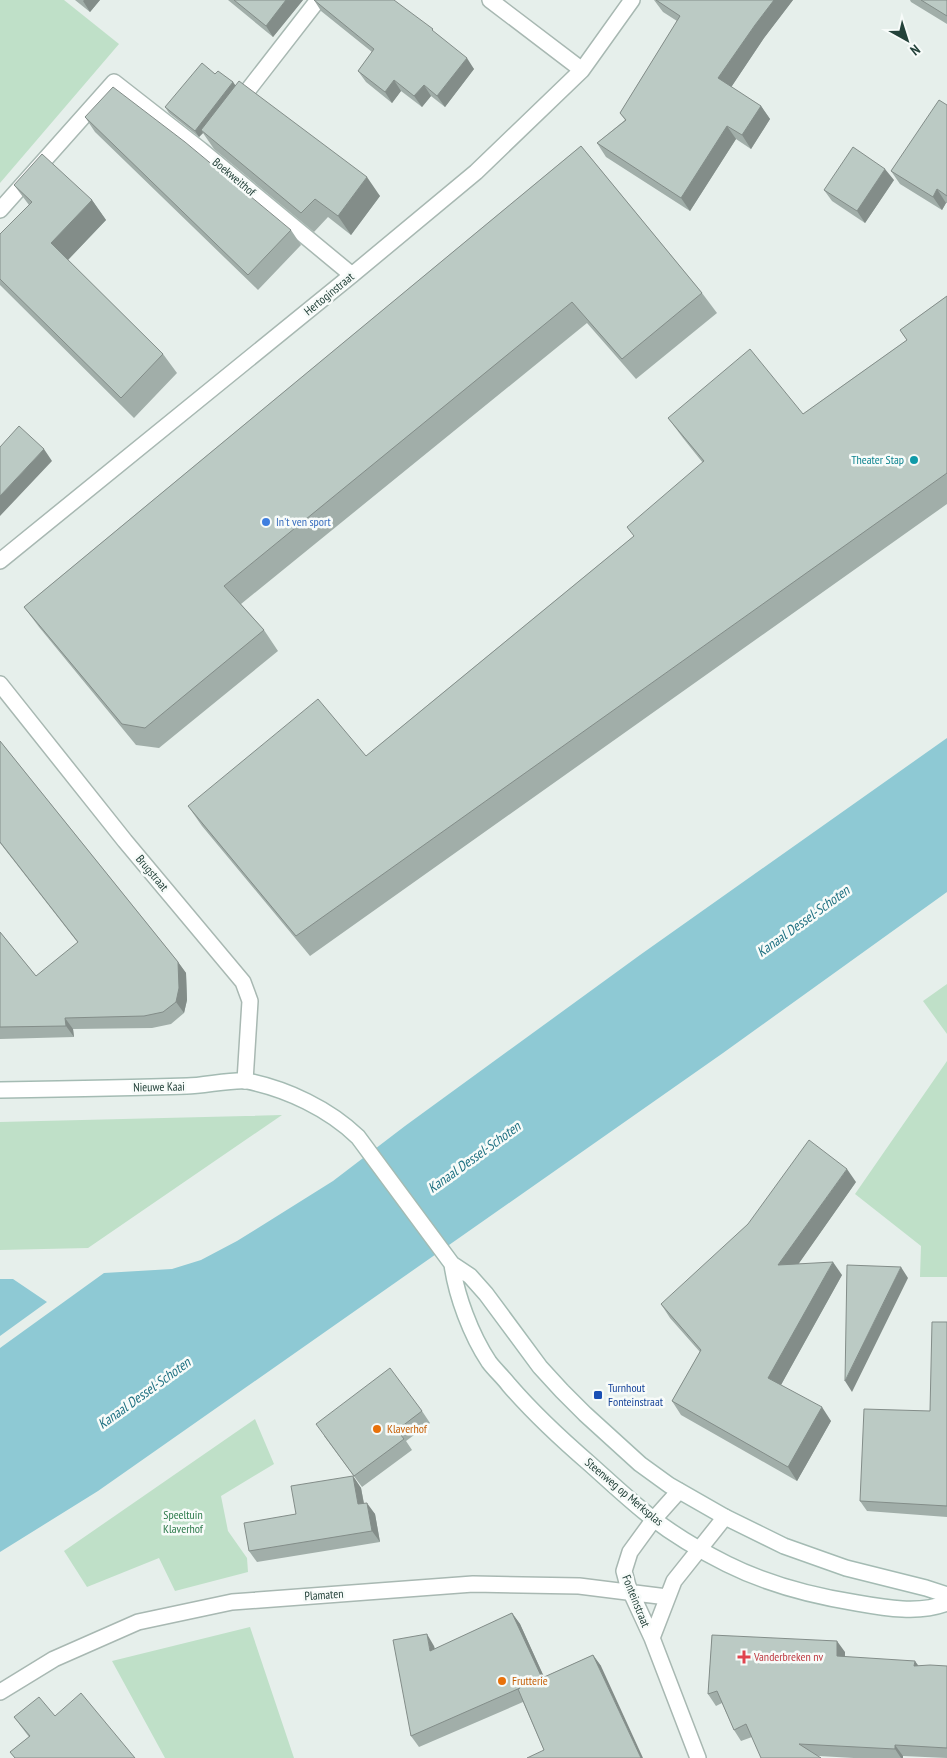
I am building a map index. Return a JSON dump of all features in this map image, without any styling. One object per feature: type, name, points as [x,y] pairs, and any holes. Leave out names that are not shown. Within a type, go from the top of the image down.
[{"type":"street","points":[[230,112],[318,0]]},
{"type":"street","points":[[490,0],[582,70]]},
{"type":"street","name":"Hertoginstraat","points":[[0,561],[476,172],[582,70],[632,0]]},
{"type":"street","name":"Boekweithof","points":[[0,210],[114,82],[204,152],[352,275]]},
{"type":"street","points":[[204,152],[213,135]]},
{"type":"street","name":"Brugstraat","points":[[0,684],[125,841],[243,982],[250,1001],[245,1081]]},
{"type":"street","name":"Nieuwe Kaai","points":[[0,1090],[189,1086],[245,1081],[276,1090],[314,1105],[350,1129],[367,1148]]},
{"type":"street","name":"Steenweg op Merksplas","points":[[367,1148],[448,1258],[470,1276],[486,1294],[540,1367],[585,1414],[640,1464],[679,1491],[725,1517],[784,1546],[846,1568],[947,1595]]},
{"type":"street","name":"Steenweg op Merksplas","points":[[448,1258],[455,1285],[474,1334],[489,1362],[528,1407],[561,1439],[654,1519],[699,1549],[729,1565],[785,1587],[832,1599],[876,1606],[917,1608],[940,1606],[947,1603]]},
{"type":"street","name":"Fonteinstraat","points":[[679,1491],[654,1519],[630,1552],[624,1572],[652,1638],[698,1758]]},
{"type":"street","name":"Fonteinstraat","points":[[652,1638],[674,1581],[725,1517]]},
{"type":"street","name":"Plamaten","points":[[0,1692],[54,1659],[138,1622],[232,1602],[473,1584],[579,1586],[667,1597]]},
{"type":"green space","points":[[0,0],[64,0],[119,44],[0,183]]},
{"type":"green space","points":[[947,984],[947,1034],[923,1001]]},
{"type":"green space","points":[[947,1061],[947,1277],[920,1277],[921,1246],[855,1194]]},
{"type":"green space","points":[[282,1115],[88,1248],[0,1250],[0,1122]]},
{"type":"green space","name":"Speeltuin Klaverhof","points":[[255,1419],[274,1464],[221,1496],[228,1531],[247,1558],[248,1572],[175,1591],[159,1558],[87,1587],[64,1551]]},
{"type":"green space","points":[[250,1627],[294,1758],[165,1758],[112,1661]]},
{"type":"water","name":"Kanaal Dessel-Schoten","points":[[947,738],[947,892],[723,1053],[98,1491],[0,1552],[0,1348],[104,1273],[172,1269],[201,1260],[237,1241],[333,1181],[405,1126],[640,955]]},
{"type":"water","points":[[0,1279],[13,1279],[47,1302],[0,1336]]},
{"type":"building","points":[[234,0],[286,0],[266,26]]},
{"type":"building","points":[[314,0],[394,0],[433,29],[467,58],[437,96],[424,85],[414,96],[394,80],[385,92],[358,71],[374,49]]},
{"type":"building","points":[[656,0],[774,0],[718,78],[761,106],[742,135],[727,126],[681,198],[597,143],[626,120],[620,113],[680,16]]},
{"type":"building","points":[[921,0],[947,0],[947,16]]},
{"type":"building","points":[[202,63],[215,74],[218,71],[233,82],[195,131],[165,107]]},
{"type":"building","points":[[239,81],[367,177],[338,216],[315,199],[301,213],[201,130]]},
{"type":"building","points":[[113,87],[185,142],[291,230],[248,275],[85,117]]},
{"type":"building","points":[[939,100],[947,105],[947,196],[937,189],[933,197],[891,171]]},
{"type":"building","points":[[581,146],[702,293],[622,359],[572,302],[224,586],[264,630],[145,728],[122,724],[24,607]]},
{"type":"building","points":[[853,147],[885,169],[857,211],[824,190]]},
{"type":"building","points":[[42,154],[92,200],[51,243],[163,354],[121,398],[0,279],[0,234],[32,202],[14,185]]},
{"type":"building","points":[[947,296],[947,473],[296,936],[188,806],[318,699],[366,756],[634,536],[627,527],[704,461],[668,418],[750,349],[803,414],[907,340],[900,330]]},
{"type":"building","points":[[19,426],[44,449],[0,496],[0,447]]},
{"type":"building","points":[[0,741],[178,962],[179,988],[176,1002],[163,1012],[144,1016],[65,1018],[66,1026],[0,1027],[0,932],[36,976],[78,942],[0,842]]},
{"type":"building","points":[[809,1140],[847,1169],[778,1265],[833,1262],[768,1378],[822,1407],[788,1467],[672,1401],[701,1350],[661,1304],[748,1224]]},
{"type":"building","points":[[847,1265],[901,1267],[845,1381]]},
{"type":"building","points":[[932,1322],[947,1322],[947,1506],[860,1501],[864,1409],[930,1411]]},
{"type":"building","name":"Klaverhof","points":[[390,1368],[422,1411],[397,1430],[404,1439],[354,1476],[316,1424]]},
{"type":"building","points":[[353,1476],[358,1504],[367,1503],[372,1531],[249,1551],[244,1523],[296,1514],[291,1486]]},
{"type":"building","points":[[512,1613],[542,1678],[593,1655],[641,1758],[527,1758],[544,1750],[518,1689],[520,1688],[411,1736],[393,1640],[427,1634],[430,1651]]},
{"type":"building","points":[[712,1635],[837,1641],[837,1656],[915,1661],[914,1666],[947,1666],[947,1748],[895,1745],[895,1749],[799,1744],[821,1758],[761,1758],[746,1724],[734,1730],[717,1691],[708,1694]]},
{"type":"building","points":[[81,1693],[135,1758],[15,1758],[10,1752],[30,1736],[14,1717],[39,1697],[55,1716]]},
{"type":"place","name":"Theater Stap","points":[[914,460]]},
{"type":"place","name":"In't ven sport","points":[[266,522]]},
{"type":"place","name":"Turnhout Fonteinstraat","points":[[598,1395]]},
{"type":"place","name":"Klaverhof","points":[[377,1429]]},
{"type":"place","name":"Vanderbreken nv","points":[[744,1657]]},
{"type":"place","name":"Frutterie","points":[[502,1681]]}]
